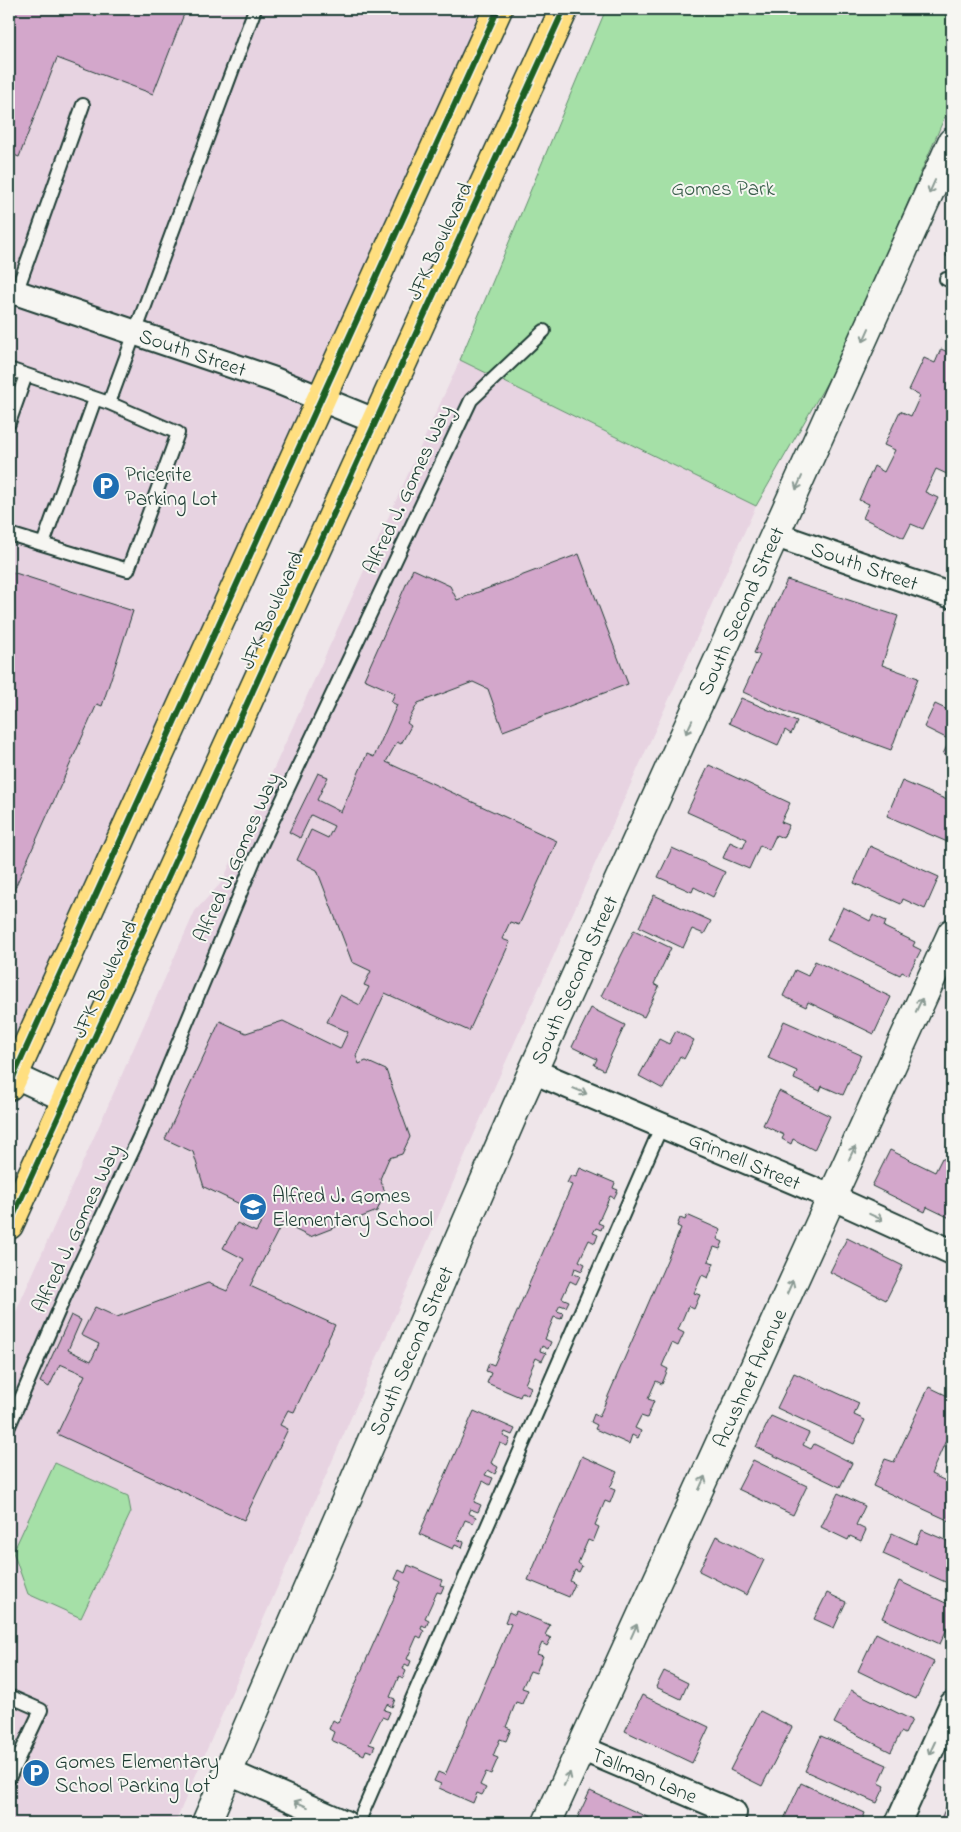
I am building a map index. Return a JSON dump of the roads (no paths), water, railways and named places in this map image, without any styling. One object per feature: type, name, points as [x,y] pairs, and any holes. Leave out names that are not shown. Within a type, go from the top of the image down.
[{"type":"main road","name":"JFK Boulevard","points":[[10,1078],[498,9]]},
{"type":"main road","name":"JFK Boulevard","points":[[9,1225],[564,9]]},
{"type":"street","name":"South Second Street","points":[[206,1823],[517,1106],[535,1072],[605,909],[776,535],[952,142]]},
{"type":"street","name":"South Street","points":[[12,292],[272,379],[375,421]]},
{"type":"street","name":"South Street","points":[[776,535],[952,596]]},
{"type":"street","name":"Acushnet Avenue","points":[[547,1823],[952,933]]},
{"type":"street","name":"Grinnell Street","points":[[535,1072],[831,1197],[952,1252]]},
{"type":"street","points":[[10,1078],[67,1100]]},
{"type":"street","points":[[898,1823],[952,1704]]},
{"type":"street","name":"Tallman Lane","points":[[581,1748],[734,1813]]},
{"type":"street","points":[[229,1772],[345,1823]]},
{"type":"lane","points":[[108,404],[255,9]]},
{"type":"lane","points":[[12,292],[83,106]]},
{"type":"lane","name":"Alfred J. Gomes Way","points":[[9,1426],[65,1296],[140,1135],[255,858],[471,400],[544,331]]},
{"type":"lane","points":[[9,369],[95,399],[178,433],[128,570],[9,534]]},
{"type":"lane","points":[[9,423],[26,375]]},
{"type":"lane","points":[[43,544],[95,399]]},
{"type":"lane","points":[[358,1823],[662,1125]]},
{"type":"lane","points":[[9,1696],[41,1710],[9,1778]]},
{"type":"place","name":"Pricerite Parking Lot","points":[[106,486]]},
{"type":"place","name":"Alfred J. Gomes Elementary School","points":[[253,1207]]},
{"type":"place","name":"Gomes Elementary School Parking Lot","points":[[36,1773]]},
{"type":"park label","name":"Gomes Park","points":[[723,188]]}]
